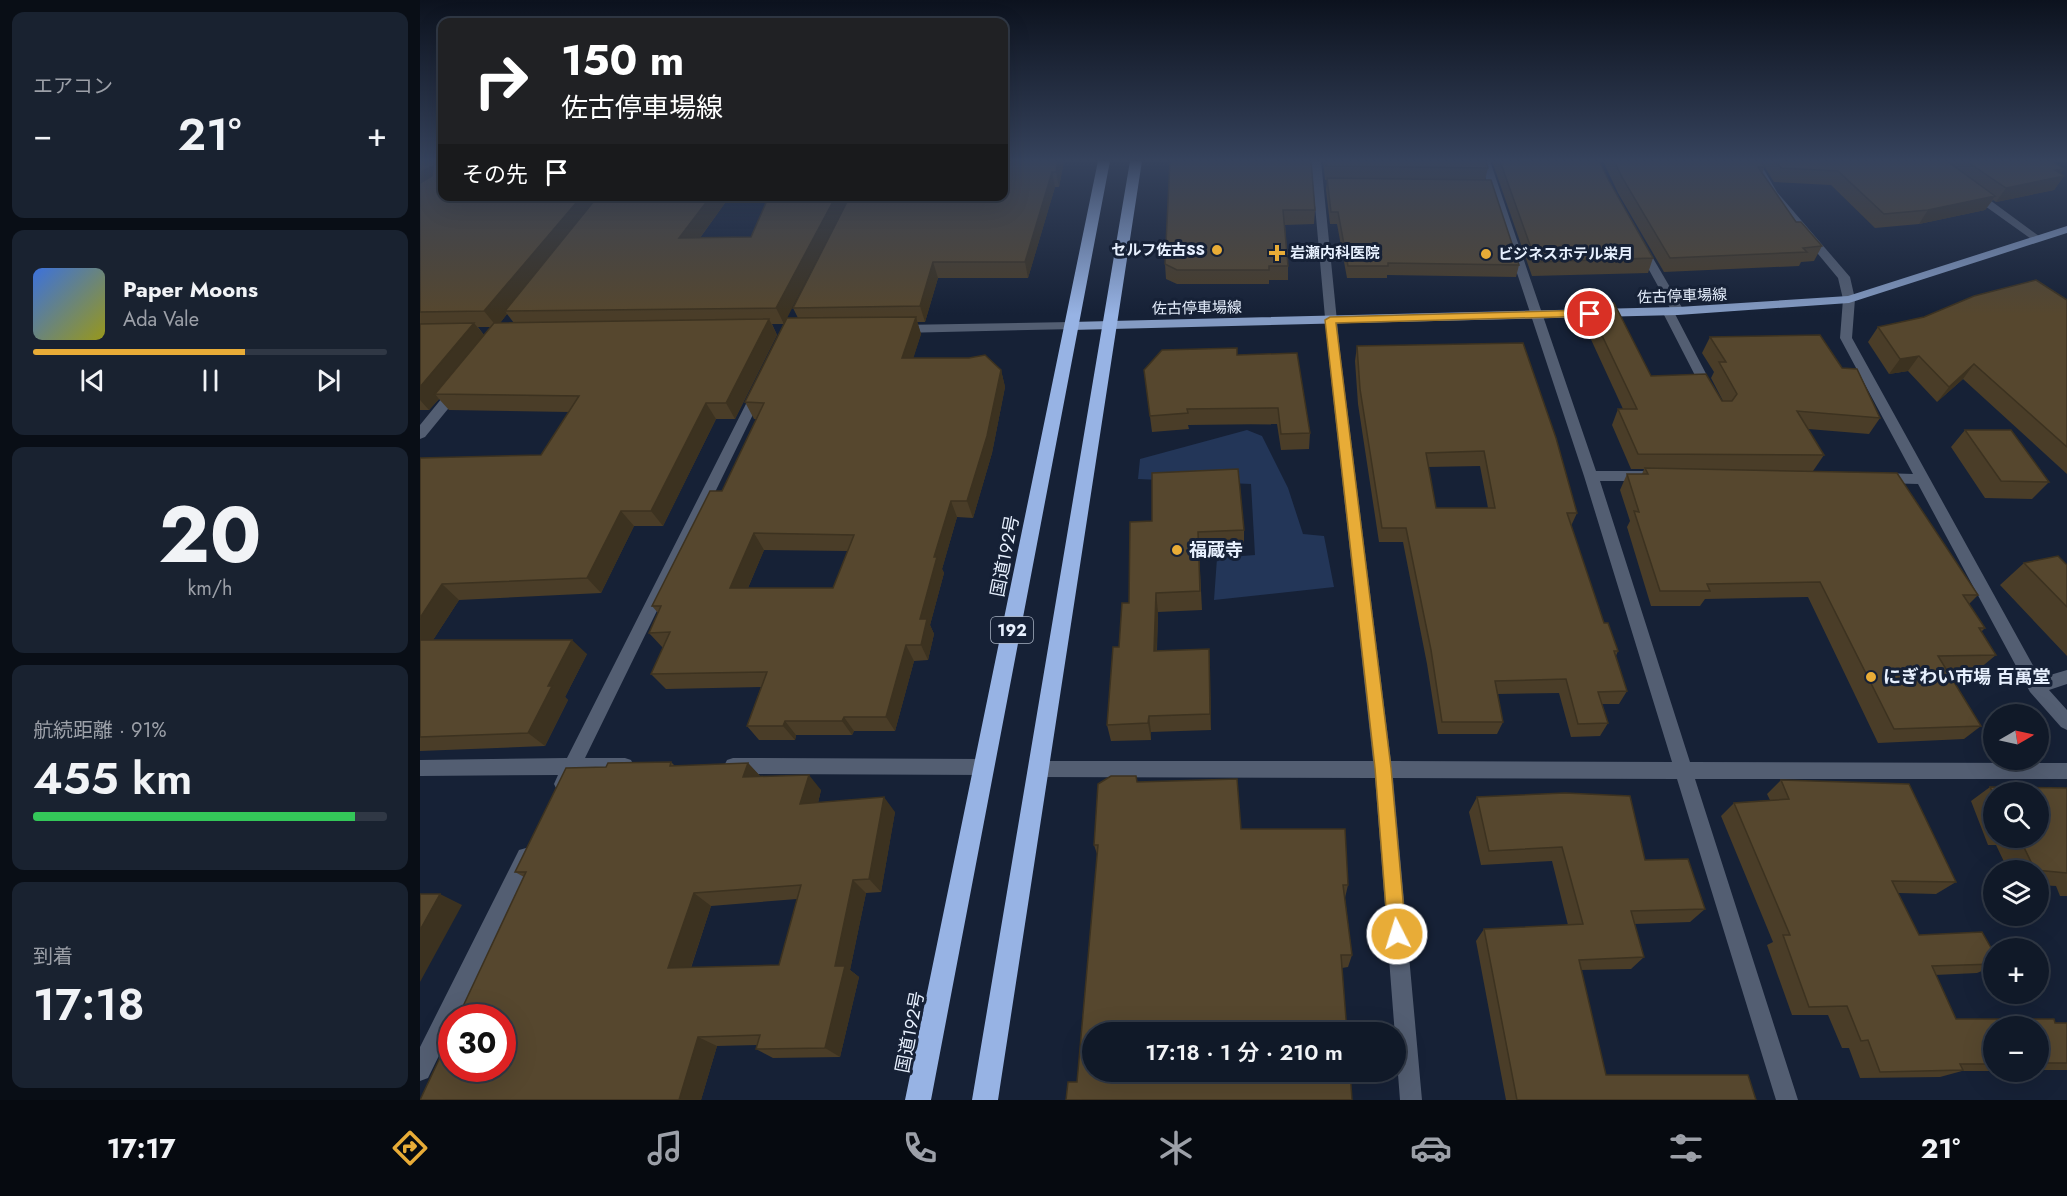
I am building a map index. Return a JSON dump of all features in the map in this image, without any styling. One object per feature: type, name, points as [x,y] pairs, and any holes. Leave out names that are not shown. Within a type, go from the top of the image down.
[{"type":"highway","name":"国道192号","points":[[918,1100],[1094,212]]},
{"type":"highway","name":"192","points":[[985,1100],[1128,212]]},
{"type":"main road","name":"佐古停車場線","points":[[1071,326],[1673,311],[1849,299],[2067,229]]},
{"type":"street","points":[[1326,212],[1330,320],[1383,768],[1411,1100]]},
{"type":"street","points":[[1497,212],[1591,476],[1786,1100]]},
{"type":"street","points":[[1790,212],[1845,277],[1849,299],[1846,338],[2036,687],[2067,722]]},
{"type":"street","points":[[2001,212],[2038,239]]},
{"type":"street","points":[[1634,234],[1673,311],[1714,401]]},
{"type":"street","points":[[882,329],[1071,326]]},
{"type":"street","points":[[556,798],[768,373]]},
{"type":"street","points":[[420,434],[465,379]]},
{"type":"street","points":[[1591,476],[1662,477]]},
{"type":"street","points":[[1863,478],[1922,479]]},
{"type":"street","points":[[2036,687],[2067,677]]},
{"type":"street","points":[[420,768],[642,766]]},
{"type":"street","points":[[712,766],[985,767]]},
{"type":"street","points":[[1040,769],[2067,771]]},
{"type":"street","points":[[420,1070],[535,840]]},
{"type":"shaded area","points":[[1247,430],[1262,436],[1288,488],[1303,534],[1324,536],[1334,587],[1214,600],[1217,558],[1255,555],[1251,484],[1138,479],[1140,459]]},
{"type":"building","points":[[420,212],[568,212],[484,311],[420,312]]},
{"type":"building","points":[[585,212],[699,212],[679,238],[751,237],[762,212],[827,212],[776,308],[505,311]]},
{"type":"building","points":[[842,212],[1040,212],[1025,262],[933,262],[920,306],[793,308]]},
{"type":"building","name":"セルフ佐古SS","points":[[1168,212],[1283,212],[1288,266],[1269,266],[1269,270],[1177,270],[1165,264]]},
{"type":"building","points":[[1338,212],[1502,212],[1519,265],[1388,263],[1388,266],[1348,266]]},
{"type":"building","points":[[1518,212],[1627,212],[1653,258],[1536,262]]},
{"type":"building","points":[[1643,212],[1789,212],[1796,222],[1801,222],[1822,246],[1803,248],[1807,252],[1670,258]]},
{"type":"building","points":[[2036,280],[2067,300],[2067,447],[1974,364],[1949,387],[1919,356],[1900,359],[1878,327],[1924,317],[1974,296]]},
{"type":"building","points":[[1614,303],[1651,376],[1706,374],[1722,401],[1732,401],[1737,394],[1719,362],[1726,362],[1710,337],[1820,335],[1842,368],[1857,369],[1880,418],[1797,411],[1824,455],[1638,454],[1618,409],[1637,409],[1587,304]]},
{"type":"building","points":[[916,317],[902,358],[969,358],[985,355],[1001,370],[987,436],[967,501],[951,501],[934,557],[937,557],[920,619],[927,619],[921,645],[906,645],[886,717],[844,717],[842,721],[785,721],[783,726],[747,726],[767,672],[651,674],[670,632],[649,633],[661,606],[652,606],[710,491],[722,491],[764,403],[745,402],[787,318]],"holes":[[[754,533],[854,535],[833,588],[730,588]]]},
{"type":"building","points":[[769,319],[726,403],[706,403],[651,511],[621,511],[587,578],[442,584],[420,618],[420,458],[541,455],[579,396],[435,394],[494,323]]},
{"type":"building","points":[[474,323],[420,387],[420,324]]},
{"type":"building","points":[[1523,343],[1556,438],[1577,513],[1567,513],[1604,623],[1608,623],[1618,651],[1614,651],[1627,691],[1598,692],[1608,723],[1578,724],[1566,679],[1495,681],[1503,722],[1442,722],[1431,650],[1406,528],[1382,528],[1360,389],[1357,346]],"holes":[[[1484,451],[1495,508],[1436,508],[1426,453]]]},
{"type":"building","points":[[1237,348],[1237,355],[1297,353],[1310,433],[1281,434],[1278,408],[1187,409],[1188,413],[1150,416],[1144,370],[1162,350]]},
{"type":"building","points":[[1965,430],[2011,430],[2049,482],[2001,481]]},
{"type":"building","points":[[1645,468],[1897,473],[1978,595],[1963,595],[1985,628],[1979,628],[1996,655],[1938,656],[1981,726],[1894,729],[1820,582],[1707,584],[1710,591],[1660,591],[1634,511],[1639,512],[1627,474],[1648,474]]},
{"type":"building","points":[[1238,469],[1244,530],[1198,532],[1200,591],[1156,593],[1154,651],[1209,649],[1210,714],[1149,716],[1148,723],[1107,725],[1113,647],[1119,647],[1122,603],[1129,603],[1130,522],[1152,521],[1152,473]]},
{"type":"building","points":[[2058,556],[2067,565],[2067,607],[2024,563]]},
{"type":"building","points":[[420,640],[572,640],[548,686],[552,686],[528,733],[420,737]]},
{"type":"building","points":[[671,762],[670,766],[748,763],[743,777],[809,775],[800,804],[884,797],[869,879],[853,880],[835,966],[845,966],[825,1048],[756,1049],[760,1035],[698,1037],[679,1100],[420,1100],[438,1062],[438,1082],[516,1082],[516,1004],[464,1004],[526,872],[515,872],[566,768],[606,767],[608,763]],"holes":[[[801,885],[779,965],[668,968],[694,893]]]},
{"type":"building","points":[[1111,776],[1136,776],[1137,782],[1237,779],[1241,829],[1345,829],[1348,885],[1343,885],[1352,955],[1341,955],[1346,1022],[1082,1022],[1098,845],[1094,845],[1098,784]]},
{"type":"building","points":[[1781,780],[1909,784],[1956,882],[1892,881],[1919,935],[1982,932],[1985,938],[1983,938],[1983,964],[1932,966],[1956,1019],[1983,1019],[1983,1064],[1960,1064],[1963,1070],[1880,1072],[1868,1040],[1861,1041],[1847,1006],[1809,1007],[1783,935],[1790,935],[1734,803],[1789,799]]},
{"type":"building","points":[[2049,788],[2067,788],[2067,873],[2049,871],[2049,860],[2030,860],[2024,848],[2049,848]]},
{"type":"building","points":[[1565,793],[1630,796],[1645,860],[1688,859],[1705,909],[1631,911],[1644,957],[1579,960],[1606,1075],[1748,1075],[1756,1100],[1517,1100],[1484,929],[1583,924],[1562,847],[1489,851],[1477,797]]},
{"type":"building","points":[[420,894],[440,894],[420,930]]},
{"type":"building","points":[[2049,1019],[2054,1019],[2055,1023],[2067,1023],[2067,1063],[2049,1063]]},
{"type":"building","points":[[1082,1026],[1082,1082],[1351,1082],[1352,1100],[1066,1100],[1068,1082],[1077,1082]]},
{"type":"place","name":"セルフ佐古SS","points":[[1217,250]]},
{"type":"place","name":"岩瀬内科医院","points":[[1277,253]]},
{"type":"place","name":"ビジネスホテル栄月","points":[[1486,254]]},
{"type":"place","name":"福蔵寺","points":[[1177,550]]},
{"type":"place","name":"にぎわい市場 百萬堂","points":[[1871,677]]},
{"type":"route","points":[[1397,934],[1383,768],[1330,320],[1590,314]]}]
